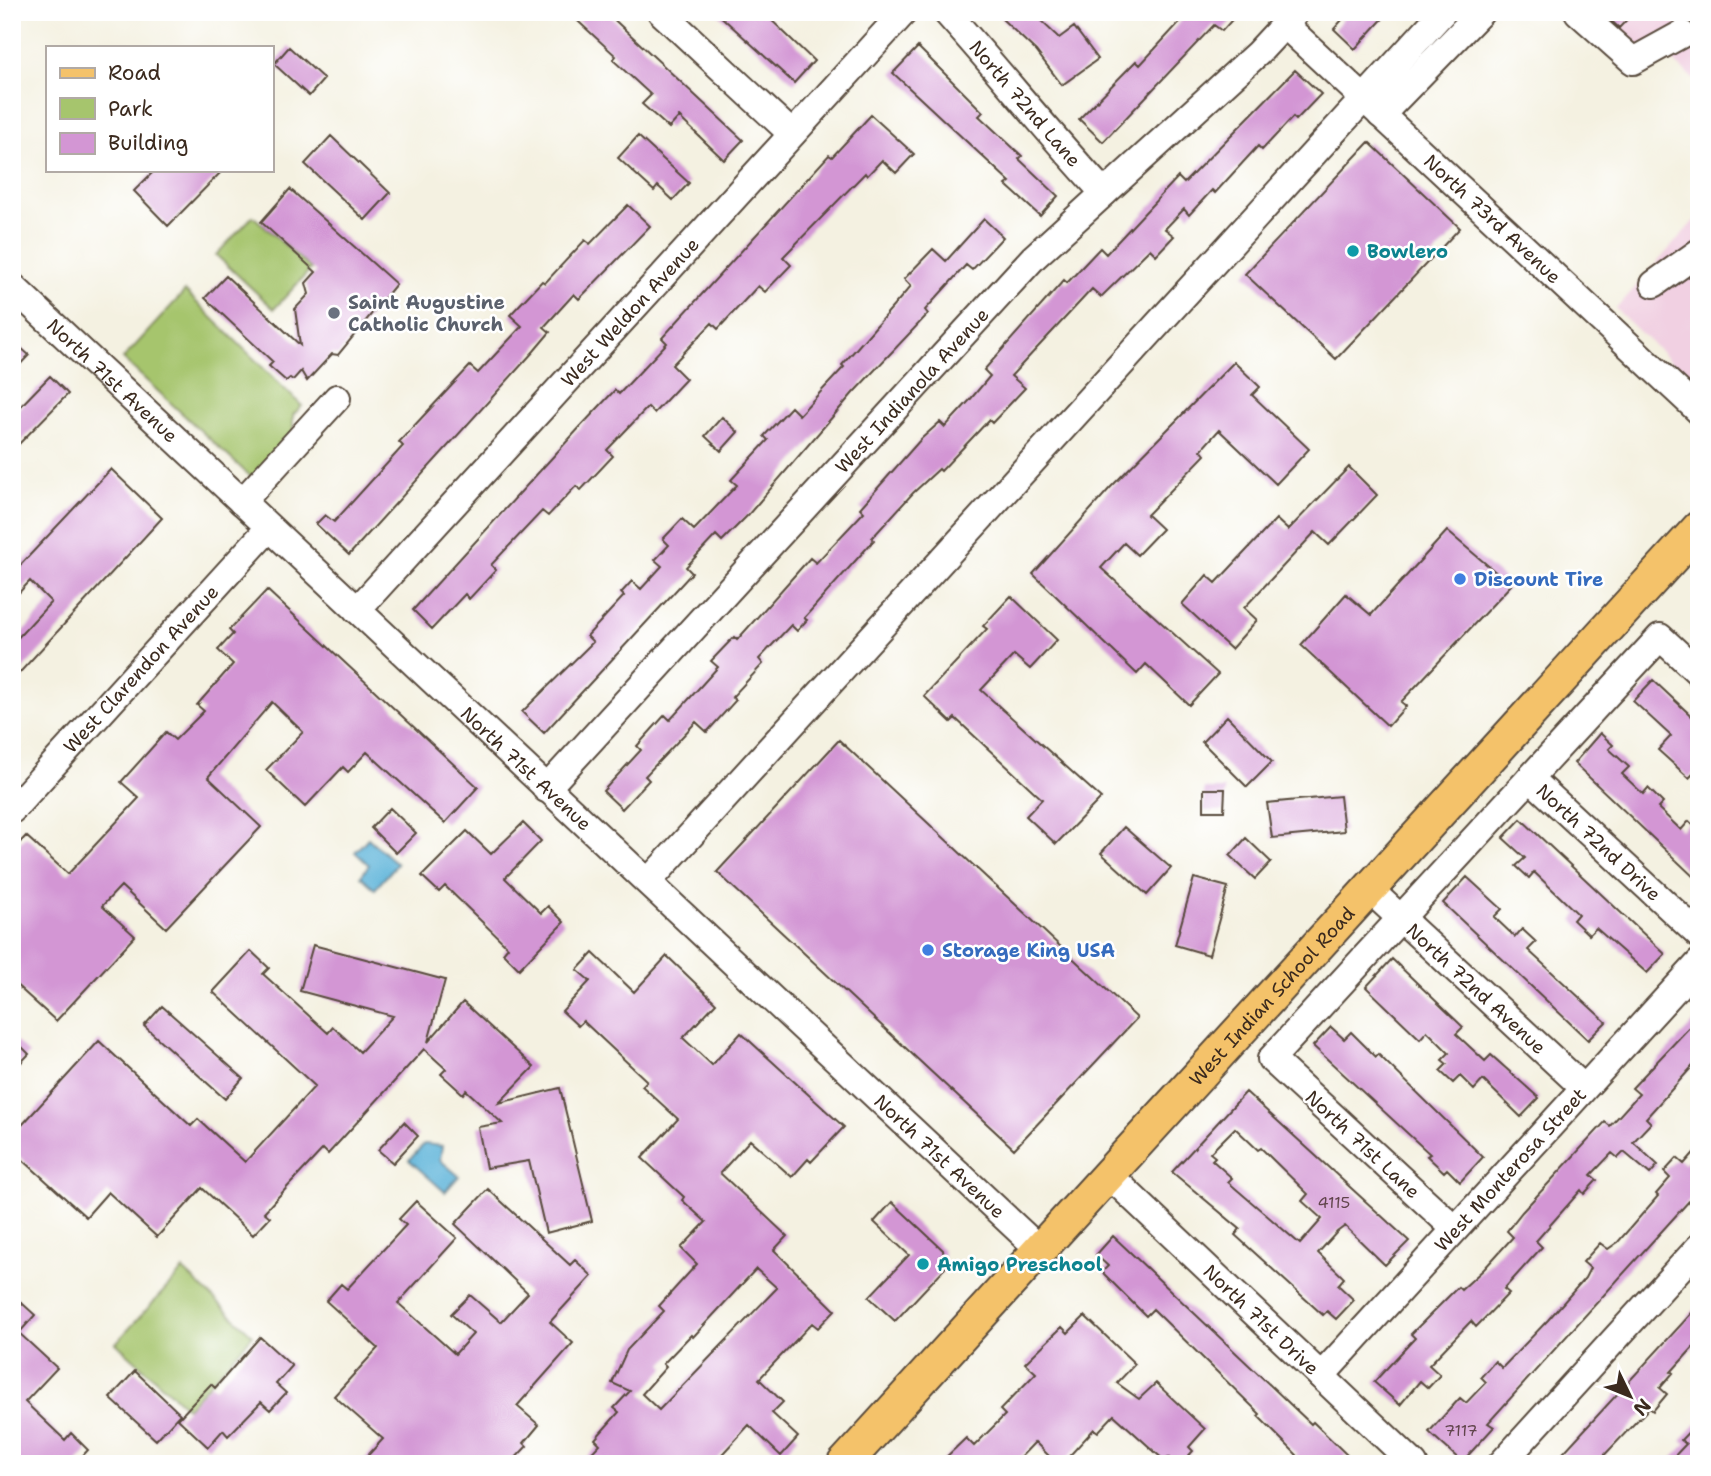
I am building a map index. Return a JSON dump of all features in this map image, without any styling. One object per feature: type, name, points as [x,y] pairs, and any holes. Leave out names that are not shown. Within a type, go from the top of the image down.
[{"type":"main road","name":"West Indian School Road","points":[[844,1464],[1699,528]]},
{"type":"street","points":[[662,12],[792,134]]},
{"type":"street","name":"West Weldon Avenue","points":[[357,610],[904,12]]},
{"type":"street","name":"North 72nd Lane","points":[[946,12],[996,68],[1043,128],[1104,193]]},
{"type":"street","points":[[1373,107],[1443,12]]},
{"type":"street","points":[[648,882],[1373,107],[1481,12]]},
{"type":"street","points":[[1578,12],[1633,61],[1682,34]]},
{"type":"street","name":"West Indianola Avenue","points":[[547,789],[1034,257],[1258,53],[1291,18]]},
{"type":"street","name":"North 73rd Avenue","points":[[1291,18],[1373,107],[1699,411]]},
{"type":"street","points":[[1654,284],[1699,253]]},
{"type":"street","name":"North 71st Avenue","points":[[12,286],[1040,1250]]},
{"type":"street","points":[[242,502],[337,398]]},
{"type":"street","name":"West Clarendon Avenue","points":[[12,810],[269,527]]},
{"type":"street","points":[[1401,918],[1660,637],[1699,673]]},
{"type":"street","name":"North 72nd Drive","points":[[1530,778],[1699,934]]},
{"type":"street","name":"North 72nd Avenue","points":[[1370,890],[1584,1088]]},
{"type":"street","name":"North 71st Lane","points":[[1401,918],[1271,1059],[1455,1229]]},
{"type":"street","name":"West Monterosa Street","points":[[1321,1376],[1699,962]]},
{"type":"street","name":"North 71st Drive","points":[[1108,1175],[1414,1464]]},
{"type":"street","points":[[1501,1464],[1699,1247]]},
{"type":"shaded area","points":[[1565,12],[1699,12],[1699,84],[1671,59],[1633,74]]},
{"type":"shaded area","points":[[1699,215],[1699,389],[1616,309]]},
{"type":"green space","points":[[253,216],[311,269],[274,309],[216,255]]},
{"type":"green space","points":[[185,291],[302,406],[293,415],[293,432],[252,478],[123,359]]},
{"type":"green space","points":[[183,1270],[253,1335],[187,1408],[116,1343]]},
{"type":"water","points":[[368,838],[397,864],[375,889],[361,876],[369,865],[355,852]]},
{"type":"water","points":[[424,1144],[442,1146],[440,1160],[459,1176],[445,1192],[409,1160]]},
{"type":"building","points":[[568,12],[606,12],[743,140],[724,160],[679,117],[669,128],[642,104],[651,95],[613,60],[616,56]]},
{"type":"building","points":[[716,12],[763,12],[814,61],[794,83]]},
{"type":"building","points":[[1009,12],[1045,12],[1039,19],[1059,38],[1074,27],[1098,59],[1062,85],[1036,51],[1002,19]]},
{"type":"building","points":[[1189,12],[1239,12],[1222,31],[1214,25],[1103,142],[1079,119],[1136,61],[1140,65]]},
{"type":"building","points":[[1349,12],[1389,12],[1355,49],[1334,29]]},
{"type":"building","points":[[1602,12],[1634,12],[1619,28]]},
{"type":"building","points":[[289,47],[324,79],[309,96],[274,64]]},
{"type":"building","points":[[918,47],[983,112],[979,116],[1022,156],[1019,159],[1058,196],[1040,216],[1006,185],[1010,182],[893,73]]},
{"type":"building","points":[[1295,70],[1321,94],[1296,120],[1293,117],[1262,150],[1258,146],[1215,193],[1212,190],[1189,215],[1184,209],[1165,229],[1174,236],[1156,255],[1150,249],[1101,297],[1092,289],[1011,376],[1025,388],[992,423],[989,420],[941,471],[939,469],[913,493],[804,618],[807,620],[797,631],[791,625],[759,659],[763,664],[732,697],[736,700],[707,732],[696,722],[645,776],[649,780],[622,809],[603,791],[641,750],[637,746],[665,715],[670,720],[718,667],[711,661],[734,637],[737,640],[810,558],[816,563],[864,512],[860,508],[921,439],[940,422],[945,427],[990,376],[984,370],[1064,280],[1067,283],[1100,248],[1106,254],[1178,177],[1184,183]]},
{"type":"building","points":[[871,115],[914,154],[896,173],[882,160],[867,176],[865,173],[783,257],[791,265],[765,292],[758,286],[718,329],[712,323],[672,365],[686,379],[654,413],[648,407],[607,450],[613,456],[581,490],[576,486],[548,516],[542,511],[491,565],[496,570],[469,599],[465,594],[432,629],[413,610],[615,390],[619,394],[667,343],[662,338],[829,155],[832,157]]},
{"type":"building","points":[[331,136],[390,193],[365,220],[305,164]]},
{"type":"building","points":[[638,136],[689,183],[673,200],[658,186],[654,191],[618,158]]},
{"type":"building","name":"Bowlero","points":[[1369,142],[1460,228],[1336,359],[1245,274]]},
{"type":"building","points":[[153,172],[221,172],[168,226],[134,191]]},
{"type":"building","points":[[290,189],[396,284],[338,355],[332,354],[307,381],[301,371],[293,380],[290,378],[286,381],[269,366],[273,362],[205,298],[226,276],[300,345],[295,309],[309,294],[306,283],[316,272],[261,222]]},
{"type":"building","points":[[628,205],[650,226],[579,299],[574,294],[544,327],[550,332],[534,351],[349,555],[316,524],[325,515],[334,522],[403,446],[399,442],[470,366],[478,373],[522,326],[510,315],[542,281],[545,283],[585,240],[590,244]]},
{"type":"building","points":[[984,219],[1003,237],[972,270],[966,265],[925,310],[928,314],[853,393],[748,515],[722,541],[716,535],[686,567],[692,573],[544,733],[522,712],[593,642],[587,636],[624,596],[621,593],[632,581],[641,589],[662,566],[655,560],[669,545],[663,539],[682,519],[694,530],[737,485],[731,480],[768,440],[764,436],[791,407],[799,415],[844,367],[842,365],[911,286],[904,279],[933,249],[946,261]]},
{"type":"building","points":[[12,340],[29,355],[12,373]]},
{"type":"building","points":[[1234,362],[1260,387],[1252,395],[1309,449],[1276,484],[1219,430],[1201,450],[1205,455],[1147,515],[1162,529],[1137,555],[1124,543],[1101,568],[1218,674],[1189,705],[1146,664],[1137,674],[1033,574],[1110,488]]},
{"type":"building","points":[[50,376],[68,394],[12,451],[12,415]]},
{"type":"building","points":[[722,417],[738,432],[721,451],[705,436]]},
{"type":"building","points":[[1349,467],[1377,495],[1329,545],[1315,532],[1244,608],[1257,620],[1231,649],[1182,604],[1207,575],[1216,583],[1276,519],[1288,530]]},
{"type":"building","points":[[111,469],[162,518],[12,681],[12,644],[51,602],[30,581],[12,600],[12,574]]},
{"type":"building","points":[[1447,531],[1511,585],[1401,702],[1406,706],[1388,726],[1301,645],[1346,594],[1371,615]]},
{"type":"building","points":[[267,590],[478,787],[445,823],[367,752],[348,772],[343,767],[305,807],[266,770],[303,732],[272,702],[208,777],[261,827],[166,928],[121,886],[102,906],[135,936],[56,1021],[12,981],[12,851],[26,836],[68,874],[139,798],[121,782],[166,732],[175,740],[204,711],[197,705],[233,664],[218,650],[233,634],[229,630]]},
{"type":"building","points":[[1011,596],[1057,640],[1030,669],[1014,655],[981,690],[1101,798],[1056,844],[1026,816],[1042,799],[955,718],[951,722],[924,696],[987,629],[983,626]]},
{"type":"building","points":[[1653,680],[1699,723],[1699,768],[1689,778],[1658,750],[1671,736],[1633,701]]},
{"type":"building","points":[[1227,716],[1272,762],[1247,787],[1202,742]]},
{"type":"building","points":[[1600,733],[1613,745],[1609,749],[1629,767],[1622,774],[1643,794],[1648,788],[1663,803],[1658,808],[1681,830],[1689,821],[1699,831],[1699,882],[1574,763]]},
{"type":"building","points":[[839,740],[1137,1018],[1014,1149],[717,872]]},
{"type":"building","points":[[1204,789],[1225,789],[1224,811],[1204,811]]},
{"type":"building","points":[[1340,796],[1344,831],[1272,838],[1267,803]]},
{"type":"building","points":[[390,808],[416,833],[396,853],[371,828]]},
{"type":"building","points":[[1521,819],[1665,954],[1647,973],[1596,928],[1589,935],[1573,920],[1578,914],[1534,872],[1529,878],[1516,866],[1525,858],[1503,838]]},
{"type":"building","points":[[523,823],[541,841],[505,878],[541,913],[548,906],[564,922],[519,969],[503,953],[508,947],[445,886],[439,892],[422,876],[467,831],[491,854]]},
{"type":"building","points":[[1124,827],[1171,868],[1147,895],[1101,853]]},
{"type":"building","points":[[1246,838],[1271,862],[1255,879],[1230,856]]},
{"type":"building","points":[[1467,877],[1502,909],[1494,917],[1515,937],[1522,929],[1536,942],[1528,950],[1606,1022],[1588,1040],[1443,903]]},
{"type":"building","points":[[1194,878],[1228,887],[1209,955],[1175,945]]},
{"type":"building","points":[[313,945],[445,980],[428,1042],[463,1002],[534,1067],[499,1103],[560,1088],[592,1221],[546,1233],[529,1161],[486,1168],[478,1127],[502,1123],[466,1090],[463,1094],[441,1074],[446,1069],[424,1049],[328,1154],[323,1149],[264,1212],[270,1217],[253,1235],[202,1188],[157,1237],[108,1192],[86,1217],[12,1150],[12,1136],[99,1041],[191,1126],[198,1119],[245,1162],[315,1086],[213,992],[251,951],[269,968],[263,974],[328,1033],[333,1027],[360,1052],[393,1016],[300,991]]},
{"type":"building","points":[[593,953],[634,992],[667,956],[716,1003],[683,1038],[712,1065],[741,1033],[844,1127],[811,1162],[808,1159],[792,1177],[750,1140],[720,1173],[787,1236],[774,1250],[835,1310],[818,1328],[812,1323],[759,1379],[783,1402],[772,1413],[798,1437],[781,1456],[749,1425],[713,1464],[581,1464],[600,1444],[595,1439],[619,1412],[614,1408],[630,1391],[612,1383],[627,1350],[664,1311],[659,1306],[697,1264],[681,1248],[706,1222],[682,1200],[684,1197],[642,1158],[678,1119],[642,1086],[647,1081],[583,1021],[578,1026],[562,1011],[590,981],[577,970]],"holes":[[[756,1269],[777,1288],[659,1410],[642,1394],[666,1367],[663,1364],[691,1335],[693,1337]]]},
{"type":"building","points":[[1392,959],[1463,1027],[1456,1034],[1485,1061],[1491,1055],[1539,1098],[1521,1117],[1483,1080],[1474,1090],[1460,1076],[1453,1083],[1440,1071],[1447,1064],[1442,1060],[1449,1053],[1427,1031],[1420,1039],[1366,987]]},
{"type":"building","points":[[162,1006],[243,1078],[225,1099],[144,1026]]},
{"type":"building","points":[[1699,1017],[1699,1059],[1646,1118],[1651,1123],[1633,1142],[1658,1165],[1650,1174],[1624,1152],[1618,1158],[1612,1153],[1591,1175],[1597,1180],[1584,1194],[1581,1190],[1536,1241],[1542,1247],[1504,1289],[1509,1293],[1476,1327],[1471,1321],[1429,1365],[1440,1375],[1428,1388],[1420,1381],[1400,1405],[1374,1382],[1415,1338],[1411,1334],[1458,1287],[1461,1290],[1484,1269],[1513,1237],[1507,1231],[1522,1212],[1605,1122],[1610,1126],[1639,1094],[1632,1088]]},
{"type":"building","points":[[1331,1027],[1344,1039],[1351,1032],[1376,1057],[1378,1054],[1483,1157],[1460,1182],[1447,1169],[1444,1172],[1427,1156],[1430,1154],[1313,1046]]},
{"type":"building","points":[[12,1037],[29,1054],[12,1072]]},
{"type":"building","points":[[1246,1092],[1409,1241],[1385,1265],[1345,1226],[1337,1232],[1318,1253],[1344,1278],[1338,1285],[1354,1300],[1336,1319],[1327,1311],[1323,1315],[1235,1235],[1240,1229],[1172,1172]],"holes":[[[1235,1128],[1258,1150],[1261,1148],[1308,1194],[1302,1201],[1322,1219],[1300,1244],[1228,1182],[1232,1178],[1212,1160],[1215,1157],[1210,1153]]]},
{"type":"building","points":[[404,1122],[418,1136],[393,1163],[378,1150]]},
{"type":"building","points":[[1699,1147],[1699,1190],[1488,1423],[1494,1427],[1462,1462],[1429,1432],[1460,1398],[1466,1403],[1486,1382],[1481,1377],[1495,1361],[1502,1368],[1548,1320],[1585,1278],[1590,1268],[1583,1262],[1600,1243],[1608,1249],[1618,1242],[1670,1178],[1664,1172],[1677,1158],[1684,1164]]},
{"type":"building","points":[[488,1189],[570,1265],[575,1260],[592,1276],[550,1322],[573,1343],[517,1406],[539,1425],[524,1443],[527,1446],[510,1464],[360,1464],[383,1439],[334,1396],[378,1348],[326,1301],[341,1284],[347,1289],[406,1225],[399,1219],[416,1201],[457,1238],[398,1303],[455,1354],[473,1334],[451,1314],[470,1295],[501,1322],[528,1293],[455,1224]]},
{"type":"building","name":"Amigo Preschool","points":[[892,1202],[943,1250],[945,1268],[895,1321],[869,1297],[909,1255],[874,1222]]},
{"type":"building","points":[[1113,1236],[1347,1455],[1339,1464],[1289,1464],[1297,1455],[1258,1416],[1260,1414],[1153,1309],[1146,1316],[1102,1272],[1108,1266],[1096,1255]]},
{"type":"building","points":[[12,1294],[35,1315],[19,1333],[57,1368],[25,1402],[65,1440],[71,1433],[88,1450],[75,1464],[21,1464],[12,1455]]},
{"type":"building","points":[[1699,1305],[1699,1341],[1660,1388],[1667,1394],[1653,1411],[1649,1408],[1596,1464],[1553,1464]]},
{"type":"building","points":[[1085,1316],[1135,1364],[1117,1383],[1139,1399],[1156,1383],[1205,1429],[1189,1447],[1193,1451],[1181,1464],[1176,1464],[1169,1457],[1165,1461],[1114,1415],[1098,1432],[1094,1429],[1062,1464],[1057,1464],[1035,1442],[1014,1464],[939,1464],[966,1438],[974,1446],[1005,1415],[1000,1410],[1036,1373],[1025,1363],[1062,1327],[1068,1333]]},
{"type":"building","points":[[260,1337],[292,1366],[276,1384],[286,1393],[270,1410],[261,1402],[228,1436],[223,1430],[208,1447],[178,1419],[211,1384],[215,1388]]},
{"type":"building","points":[[135,1371],[180,1414],[156,1440],[110,1398]]},
{"type":"building","points":[[1699,1421],[1699,1464],[1667,1464],[1686,1444],[1681,1440]]},
{"type":"place","name":"Bowlero","points":[[1353,251]]},
{"type":"place","name":"Saint Augustine Catholic Church","points":[[334,313]]},
{"type":"place","name":"Discount Tire","points":[[1460,579]]},
{"type":"place","name":"Storage King USA","points":[[928,950]]},
{"type":"place","name":"Amigo Preschool","points":[[923,1264]]}]
